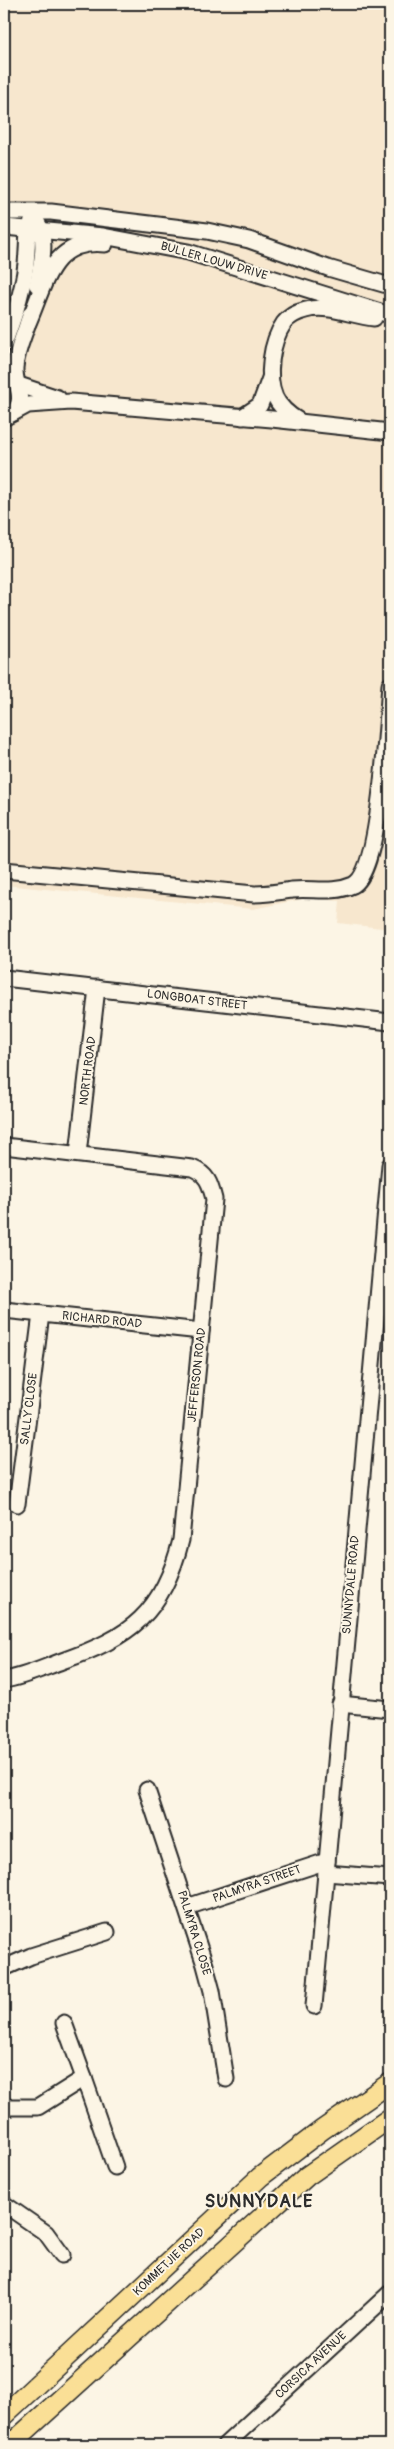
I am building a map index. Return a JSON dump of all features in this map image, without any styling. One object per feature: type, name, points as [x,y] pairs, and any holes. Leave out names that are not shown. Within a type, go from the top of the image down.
[{"type":"main road","name":"KOMMETJIE ROAD","points":[[4,2415],[260,2177],[322,2130],[390,2083]]},
{"type":"main road","points":[[10,2445],[307,2176],[390,2118]]},
{"type":"street","name":"BULLER LOUW DRIVE","points":[[8,212],[51,212],[207,232],[249,240],[328,268],[390,286]]},
{"type":"street","points":[[8,212],[35,227]]},
{"type":"street","points":[[4,344],[21,290],[35,227],[51,212]]},
{"type":"street","name":"BULLER LOUW DRIVE","points":[[4,227],[35,227],[136,241],[188,252],[390,315]]},
{"type":"street","points":[[28,323],[41,262],[35,227]]},
{"type":"street","points":[[8,416],[20,398],[16,360],[28,323],[55,261],[64,252],[78,246],[96,243],[239,267]]},
{"type":"street","points":[[242,417],[260,405],[270,376],[275,344],[284,323],[293,314],[307,309],[323,308],[390,320]]},
{"type":"street","points":[[4,369],[18,382],[50,396],[79,402]]},
{"type":"street","points":[[270,376],[275,398],[282,409],[300,422]]},
{"type":"street","points":[[8,416],[32,404],[79,402],[390,432]]},
{"type":"street","points":[[4,870],[254,894],[292,890],[327,891],[353,885],[362,876],[368,864],[376,831],[390,685]]},
{"type":"street","name":"LONGBOAT STREET","points":[[4,978],[390,1022]]},
{"type":"street","name":"NORTH ROAD","points":[[78,1154],[98,988]]},
{"type":"street","name":"JEFFERSON ROAD","points":[[4,1146],[192,1168],[200,1171],[209,1181],[214,1199],[181,1540],[168,1583],[158,1599],[141,1619],[121,1636],[98,1649],[4,1680]]},
{"type":"street","name":"SUNNYDALE ROAD","points":[[314,2006],[390,1165]]},
{"type":"street","name":"RICHARD ROAD","points":[[4,1310],[201,1331]]},
{"type":"street","name":"SALLY CLOSE","points":[[17,1504],[41,1314]]},
{"type":"street","points":[[340,1704],[390,1709]]},
{"type":"street","name":"PALMYRA CLOSE","points":[[147,1790],[187,1907],[212,1991],[226,2079]]},
{"type":"street","points":[[326,1867],[390,1878]]},
{"type":"street","name":"PALMYRA STREET","points":[[187,1907],[326,1867]]},
{"type":"street","points":[[4,1968],[31,1956],[107,1932]]},
{"type":"street","points":[[64,2023],[115,2167]]},
{"type":"street","points":[[4,2107],[38,2107],[84,2078]]},
{"type":"street","points":[[4,2204],[46,2234],[62,2255]]},
{"type":"street","name":"CORSICA AVENUE","points":[[232,2443],[390,2293]]},
{"type":"shaded area","points":[[4,4],[390,4],[390,929],[338,923],[340,901],[307,898],[253,909],[4,885],[4,344],[28,230],[4,227]]},
{"type":"district","name":"SUNNYDALE","points":[[259,2201]]}]
